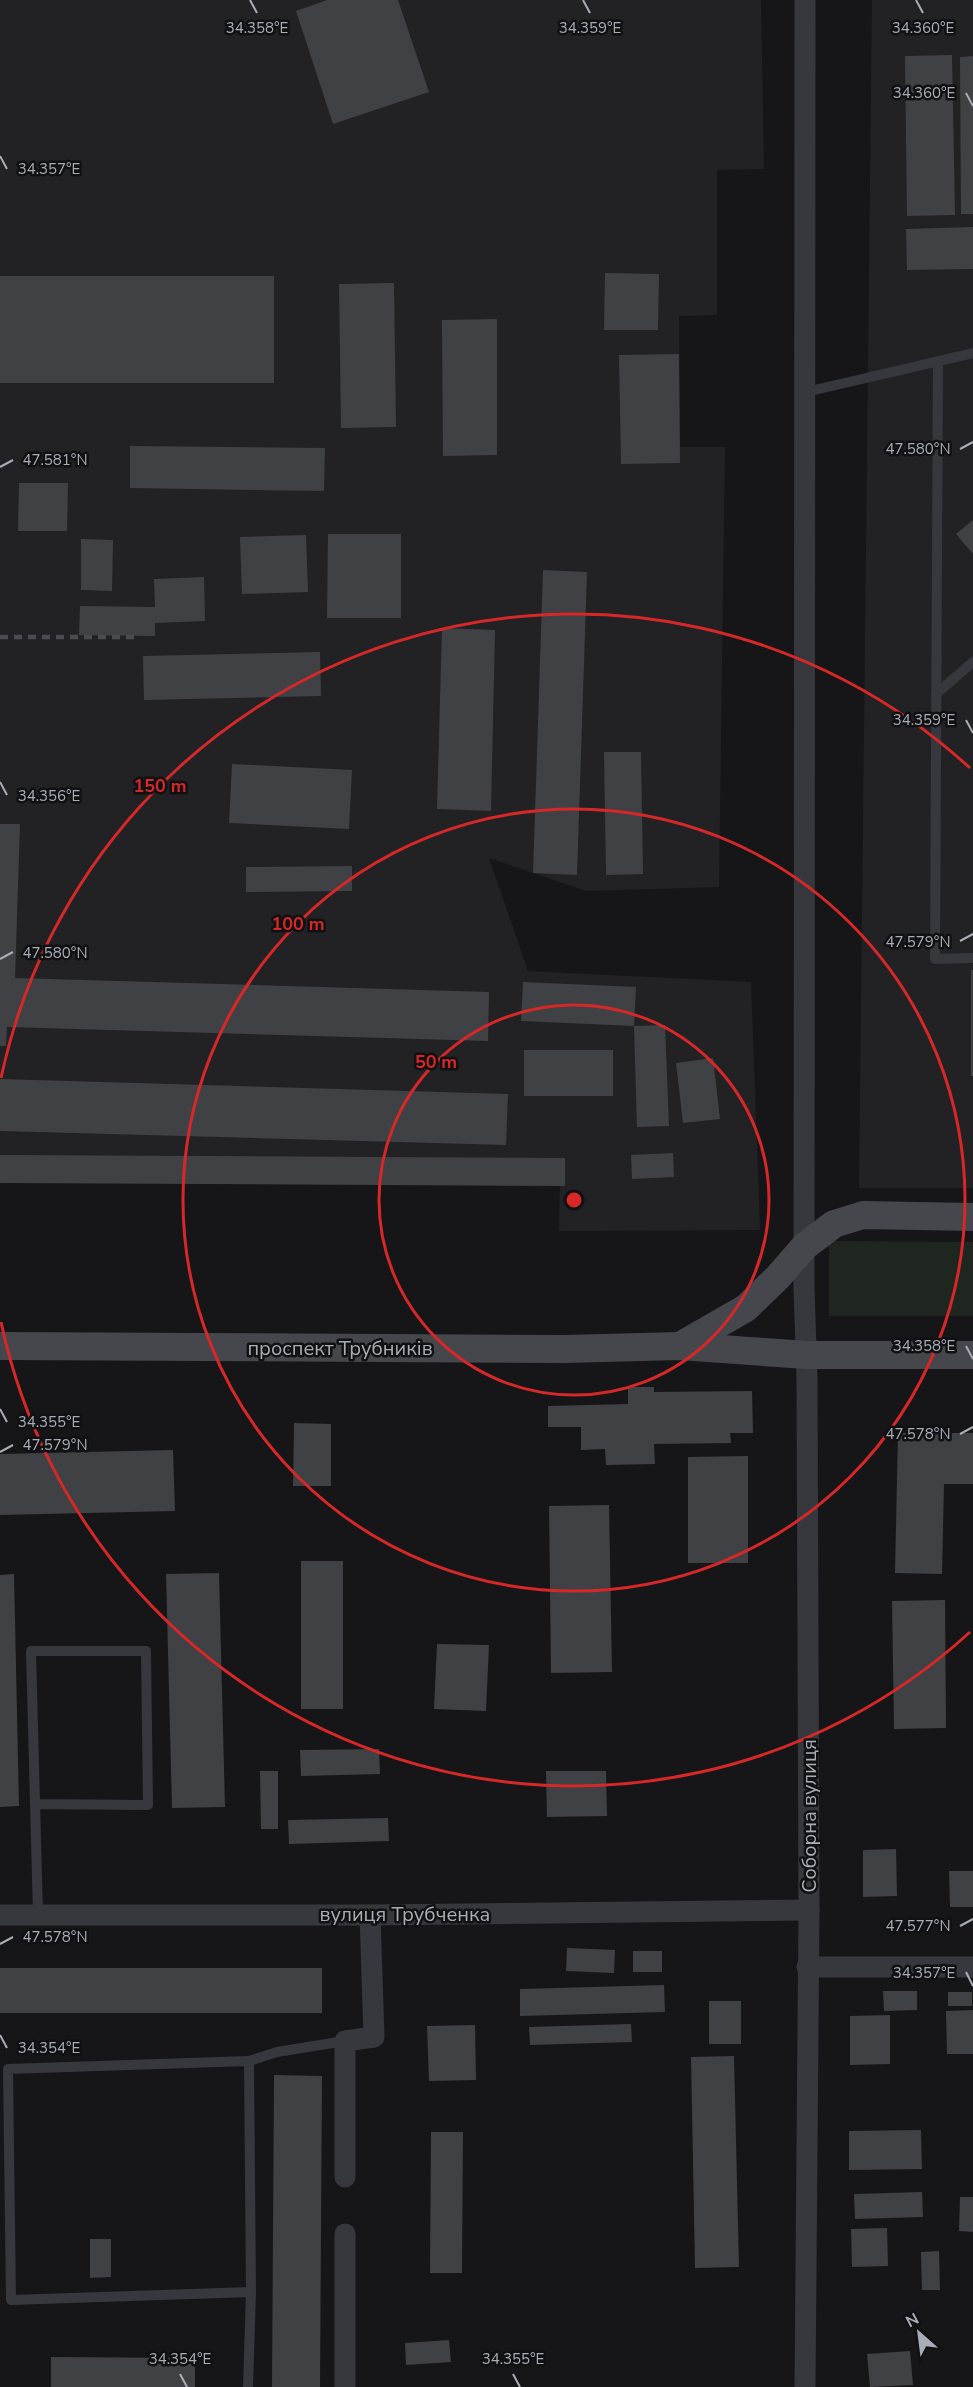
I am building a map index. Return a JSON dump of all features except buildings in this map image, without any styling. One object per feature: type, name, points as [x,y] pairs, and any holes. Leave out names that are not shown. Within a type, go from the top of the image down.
[{"type":"main road","name":"проспект Трубників","points":[[680,1346],[746,1308],[778,1277],[805,1246],[834,1224],[863,1215],[973,1217]]},
{"type":"main road","name":"проспект Трубників","points":[[0,1346],[552,1349],[680,1346],[806,1355],[973,1355]]},
{"type":"street","name":"Соборна вулиця","points":[[805,0],[805,1246],[809,1910],[805,2387]]},
{"type":"street","name":"вулиця Трубченка","points":[[0,1915],[809,1910]]},
{"type":"street","points":[[345,2176],[345,2041],[374,2037],[370,1914]]},
{"type":"street","points":[[807,1967],[973,1966]]},
{"type":"street","points":[[345,2235],[345,2387]]},
{"type":"lane","points":[[806,392],[973,353]]},
{"type":"lane","points":[[938,361],[935,958],[973,958]]},
{"type":"lane","points":[[936,694],[973,662]]},
{"type":"lane","points":[[35,1804],[148,1805],[146,1651],[31,1650],[35,1804],[38,1915]]},
{"type":"lane","points":[[251,2292],[11,2301],[8,2069],[249,2061],[277,2052],[345,2041]]},
{"type":"lane","points":[[248,2387],[251,2292],[249,2061]]},
{"type":"shaded area","points":[[0,0],[761,0],[764,169],[717,170],[717,315],[679,316],[680,447],[725,447],[719,887],[586,891],[489,858],[528,971],[751,982],[760,1230],[559,1231],[560,1184],[0,1182]]},
{"type":"shaded area","points":[[872,0],[973,0],[973,1188],[859,1188]]},
{"type":"shaded area","points":[[829,1241],[973,1242],[973,1316],[829,1316]]},
{"type":"railway","points":[[0,637],[140,637]]}]
